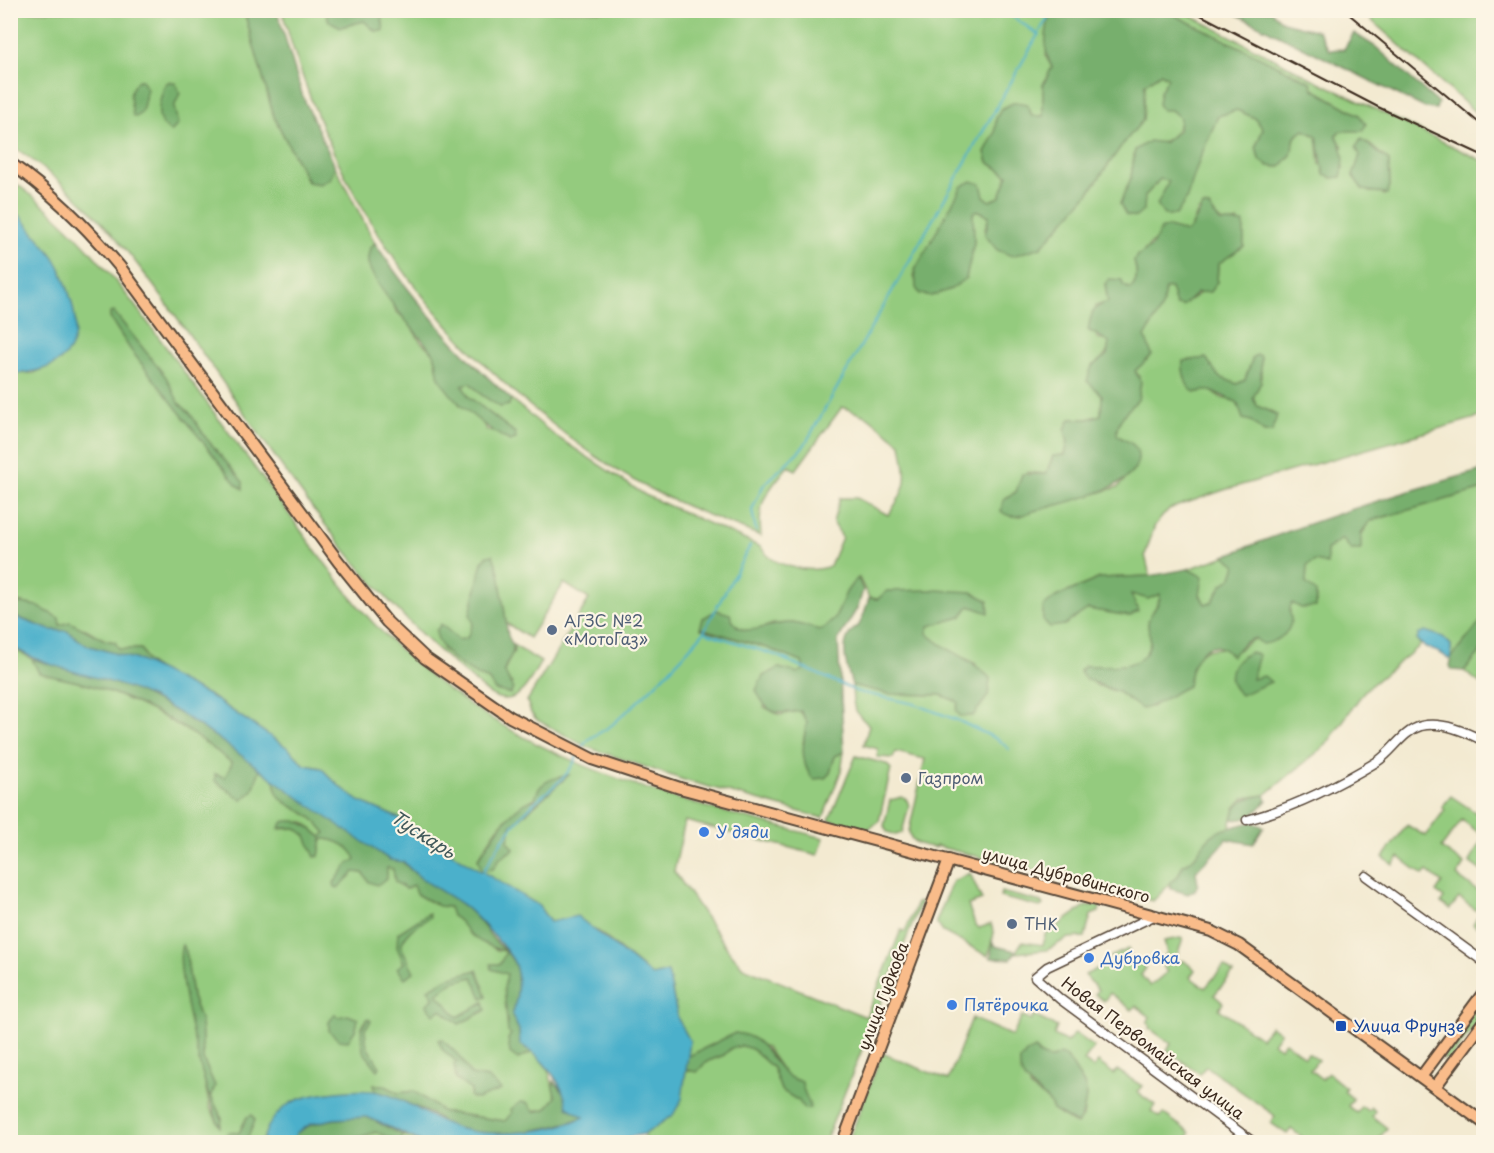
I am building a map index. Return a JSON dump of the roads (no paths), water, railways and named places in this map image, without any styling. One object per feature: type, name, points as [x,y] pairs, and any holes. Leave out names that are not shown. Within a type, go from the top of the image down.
[{"type":"main road","name":"улица Дубровинского","points":[[10,163],[59,201],[88,228],[120,267],[330,552],[387,622],[425,658],[510,717],[566,748],[592,759],[718,799],[1207,929],[1239,945],[1484,1123]]},
{"type":"main road","name":"улица Гудкова","points":[[843,1143],[949,860]]},
{"type":"main road","points":[[1420,1077],[1484,992]]},
{"type":"main road","points":[[1435,1087],[1484,1021]]},
{"type":"street","points":[[1247,820],[1303,801],[1377,761],[1419,727],[1430,725],[1458,730],[1484,741]]},
{"type":"street","points":[[1366,876],[1484,962]]},
{"type":"street","name":"Новая Первомайская улица","points":[[1156,914],[1047,967],[1035,977],[1060,999],[1253,1143]]},
{"type":"water","points":[[10,206],[48,249],[58,264],[69,292],[75,320],[75,335],[71,347],[55,364],[43,369],[11,374]]},
{"type":"water","name":"Тускарь","points":[[10,615],[50,630],[67,631],[86,645],[141,661],[210,696],[288,748],[305,765],[321,768],[359,801],[403,820],[431,841],[538,905],[550,922],[577,916],[652,976],[668,972],[678,1019],[690,1041],[682,1099],[673,1115],[645,1134],[605,1142],[422,1142],[367,1117],[334,1119],[311,1124],[296,1133],[293,1142],[263,1142],[267,1128],[287,1105],[307,1097],[339,1092],[378,1092],[390,1095],[444,1123],[480,1132],[510,1133],[542,1130],[584,1117],[567,1107],[561,1089],[550,1071],[520,1044],[519,1030],[512,1015],[517,990],[515,965],[499,942],[465,907],[423,879],[404,862],[390,860],[216,737],[169,707],[134,690],[45,662],[11,646]]},
{"type":"water","points":[[1425,631],[1443,637],[1451,645],[1451,658],[1448,659],[1441,653],[1420,644],[1417,640],[1419,634]]},
{"type":"waterway","points":[[1003,10],[1039,35]]},
{"type":"waterway","points":[[756,531],[752,510],[763,486],[804,446],[1052,10]]},
{"type":"waterway","points":[[704,631],[750,546]]},
{"type":"waterway","points":[[581,749],[587,741],[609,727],[637,702],[704,632],[775,655],[858,692],[915,704],[957,720],[999,740],[1009,749]]},
{"type":"waterway","points":[[482,874],[512,828],[534,803],[563,778],[577,757]]},
{"type":"railway","points":[[1191,10],[1378,107],[1484,156]]},
{"type":"railway","points":[[1344,10],[1484,127]]},
{"type":"place","name":"АГЗС №2 «МотоГаз»","points":[[552,630]]},
{"type":"place","name":"Газпром","points":[[906,778]]},
{"type":"place","name":"У дяди","points":[[704,832]]},
{"type":"place","name":"ТНК","points":[[1012,924]]},
{"type":"place","name":"Дубровка","points":[[1089,958]]},
{"type":"place","name":"Пятёрочка","points":[[952,1005]]},
{"type":"place","name":"Улица Фрунзе","points":[[1341,1026]]}]
